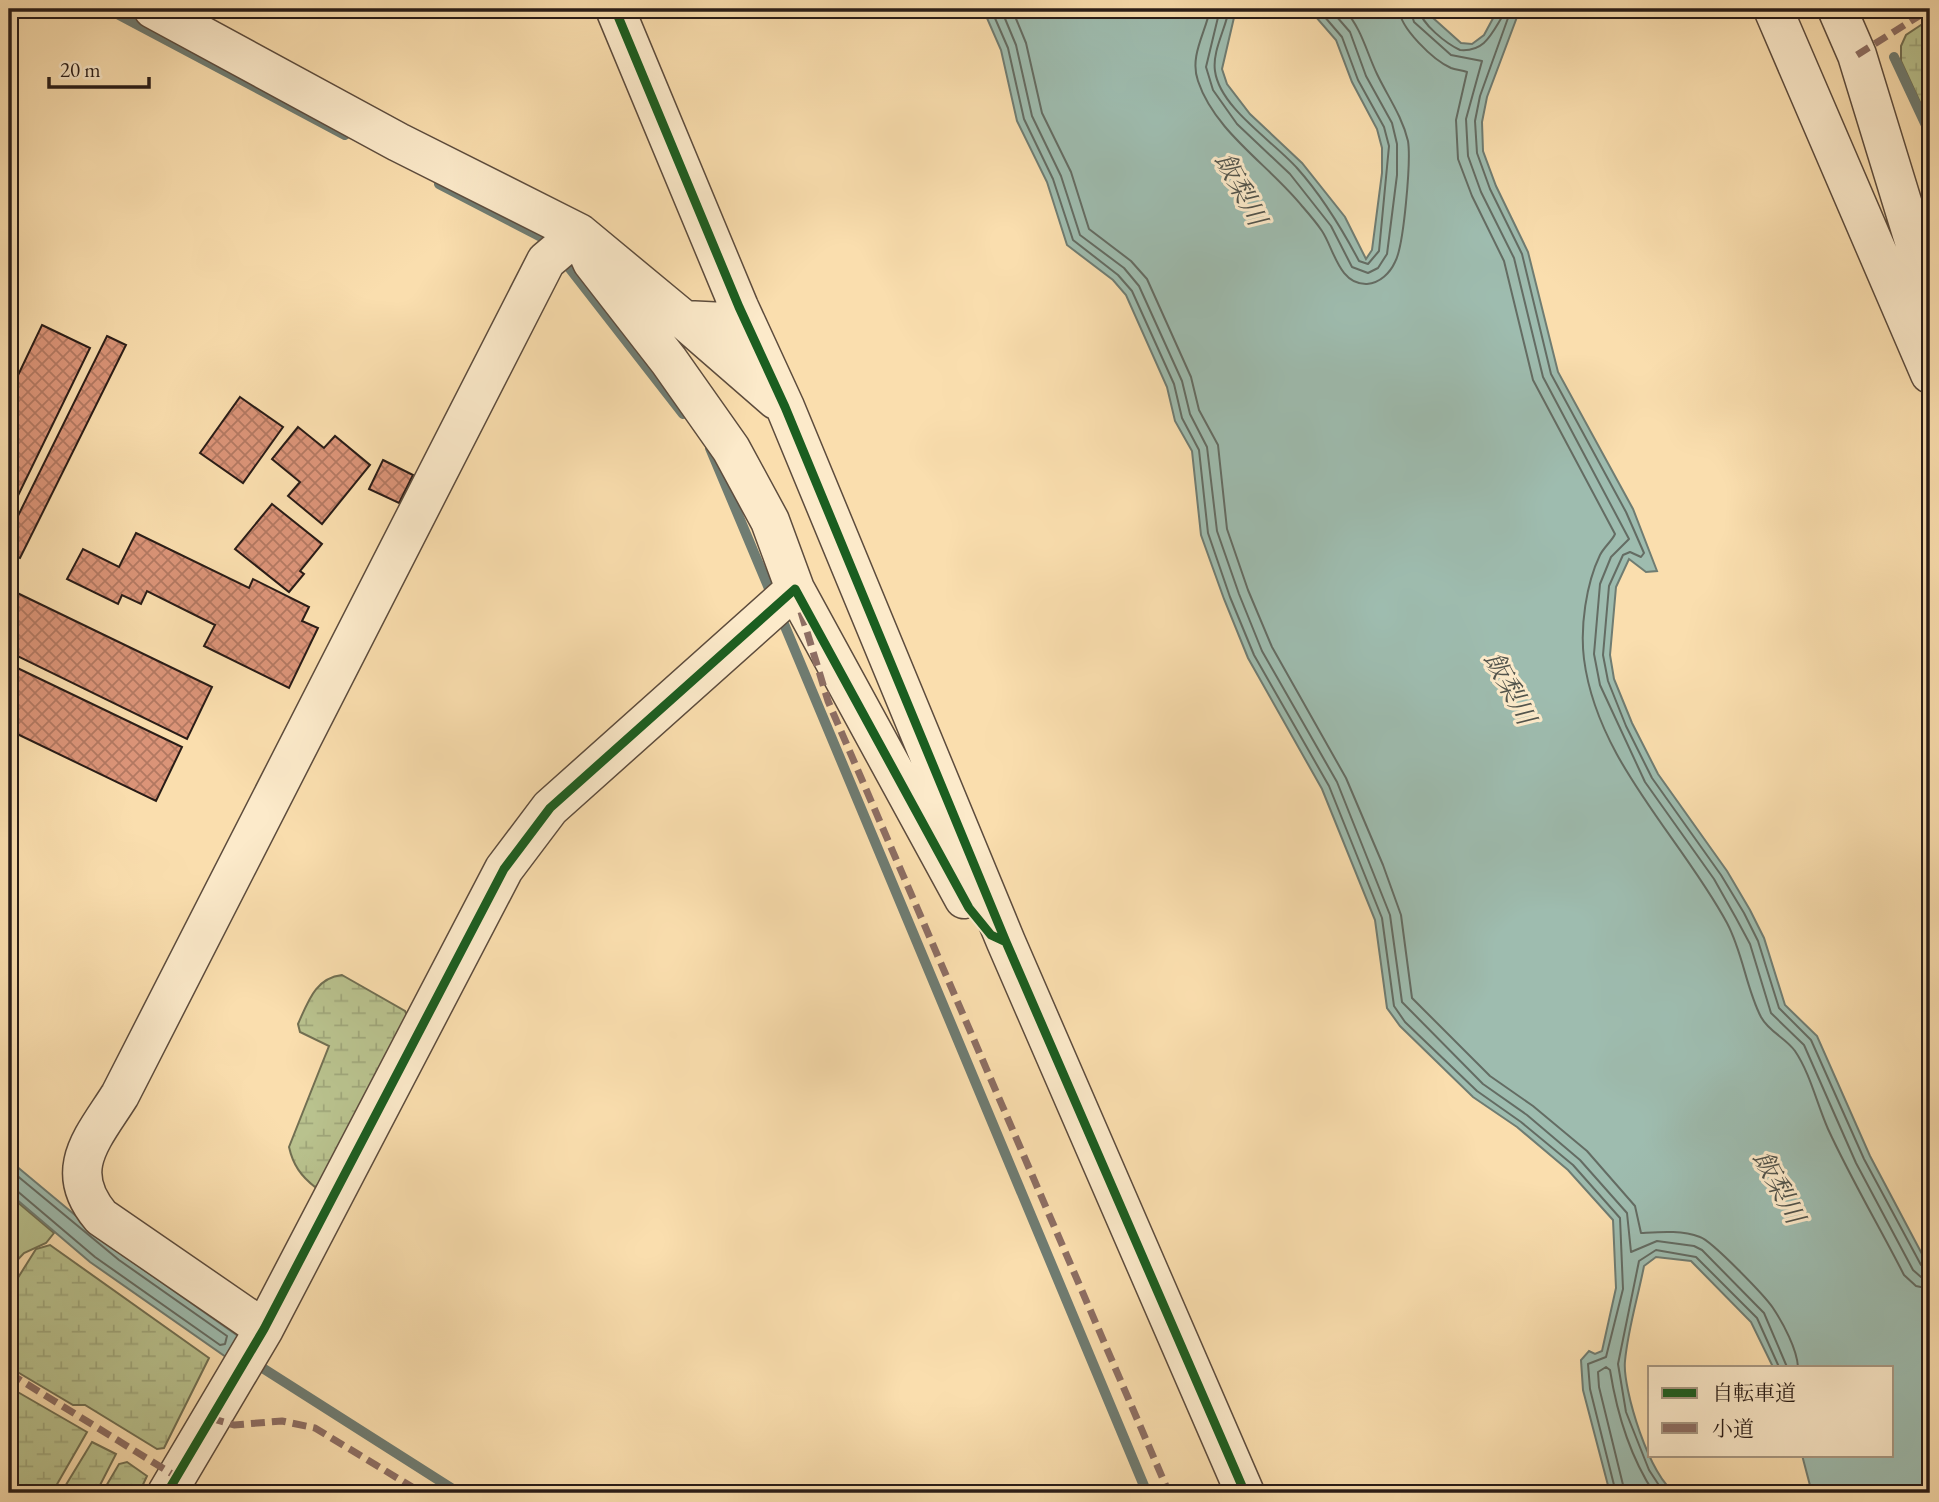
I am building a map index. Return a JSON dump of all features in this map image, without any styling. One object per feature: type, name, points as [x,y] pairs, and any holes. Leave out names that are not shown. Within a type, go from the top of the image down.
[{"type":"street","points":[[153,9],[398,142],[579,233],[785,407]]},
{"type":"street","points":[[615,9],[739,307],[785,407],[1006,942],[1245,1493]]},
{"type":"street","points":[[1773,9],[1930,374]]},
{"type":"street","points":[[1837,9],[1857,55],[1930,292]]},
{"type":"street","points":[[579,233],[592,261],[669,361],[731,449],[770,521],[796,589],[969,908],[991,935],[1006,942]]},
{"type":"street","points":[[251,1348],[101,1217],[87,1200],[81,1168],[86,1150],[120,1095],[546,261],[579,233]]},
{"type":"street","points":[[684,320],[725,322],[739,307]]},
{"type":"street","points":[[167,1493],[251,1348],[504,869],[550,808],[796,589]]},
{"type":"green space","points":[[1930,19],[1930,124],[1901,61],[1901,46],[1906,35]]},
{"type":"green space","points":[[342,975],[405,1011],[407,1015],[328,1180],[315,1187],[298,1170],[289,1147],[329,1046],[300,1032],[298,1024],[319,986]]},
{"type":"green space","points":[[9,1195],[54,1233],[46,1243],[24,1253],[9,1269]]},
{"type":"green space","points":[[50,1245],[209,1358],[164,1448],[157,1449],[85,1405],[73,1405],[9,1367],[9,1292],[36,1249]]},
{"type":"green space","points":[[9,1387],[87,1432],[52,1493],[9,1493]]},
{"type":"green space","points":[[92,1442],[116,1454],[96,1493],[61,1493]]},
{"type":"green space","points":[[127,1462],[147,1476],[139,1493],[102,1493],[119,1464]]},
{"type":"water","name":"飯梨川","points":[[983,9],[1236,9],[1222,69],[1227,84],[1250,114],[1302,163],[1345,217],[1366,259],[1372,250],[1382,173],[1382,148],[1377,129],[1352,82],[1336,40],[1309,9],[1423,9],[1461,43],[1472,44],[1484,35],[1498,9],[1520,9],[1487,97],[1482,122],[1483,151],[1496,186],[1528,252],[1558,372],[1633,509],[1657,571],[1646,572],[1629,559],[1616,587],[1610,655],[1614,679],[1632,723],[1658,774],[1727,871],[1750,910],[1764,938],[1785,1005],[1817,1036],[1870,1156],[1930,1269],[1930,1493],[1812,1493],[1802,1456],[1894,1456],[1894,1366],[1773,1366],[1751,1322],[1691,1261],[1656,1257],[1644,1266],[1628,1337],[1625,1374],[1633,1411],[1648,1456],[1667,1485],[1676,1493],[1610,1493],[1583,1390],[1581,1360],[1589,1351],[1595,1354],[1602,1351],[1616,1288],[1613,1220],[1568,1170],[1517,1127],[1473,1097],[1400,1026],[1387,1008],[1375,920],[1322,789],[1248,658],[1224,599],[1201,535],[1192,451],[1175,421],[1167,387],[1126,295],[1113,280],[1067,245],[1047,182],[1017,121],[1001,50]]},
{"type":"water","points":[[9,1160],[123,1255],[238,1336],[226,1357],[90,1262],[9,1193]]},
{"type":"building","points":[[42,325],[90,348],[9,514],[9,394]]},
{"type":"building","points":[[107,336],[126,345],[20,558],[9,553],[9,534]]},
{"type":"building","points":[[240,397],[283,427],[243,483],[200,453]]},
{"type":"building","points":[[298,427],[324,448],[335,436],[370,465],[322,524],[288,496],[300,482],[272,459]]},
{"type":"building","points":[[383,460],[413,475],[399,503],[369,489]]},
{"type":"building","points":[[272,504],[322,544],[300,571],[304,574],[289,592],[235,549]]},
{"type":"building","points":[[136,533],[249,588],[253,579],[309,607],[302,621],[318,628],[289,688],[204,646],[215,625],[147,591],[141,604],[122,595],[118,604],[67,579],[83,549],[119,567]]},
{"type":"building","points":[[9,589],[212,687],[187,739],[9,652]]},
{"type":"building","points":[[9,664],[182,747],[156,801],[9,730]]},
{"type":"waterway","points":[[108,9],[345,135]]},
{"type":"waterway","points":[[1894,57],[1930,134]]},
{"type":"waterway","points":[[439,184],[547,240]]},
{"type":"waterway","points":[[567,265],[683,414]]},
{"type":"waterway","points":[[710,448],[773,598]]},
{"type":"waterway","points":[[779,612],[1147,1493]]},
{"type":"waterway","points":[[253,1362],[459,1493]]},
{"type":"marked path","points":[[1857,55],[1930,9]]},
{"type":"marked path","points":[[801,612],[828,701],[1169,1493]]},
{"type":"marked path","points":[[9,1373],[177,1477]]},
{"type":"marked path","points":[[210,1418],[234,1425],[282,1421],[315,1428],[422,1493]]},
{"type":"cycle path","points":[[615,9],[739,307],[785,407],[1006,942],[1245,1493]]},
{"type":"cycle path","points":[[167,1493],[264,1329],[504,869],[550,808],[795,589],[969,908],[991,935],[1006,942]]}]
